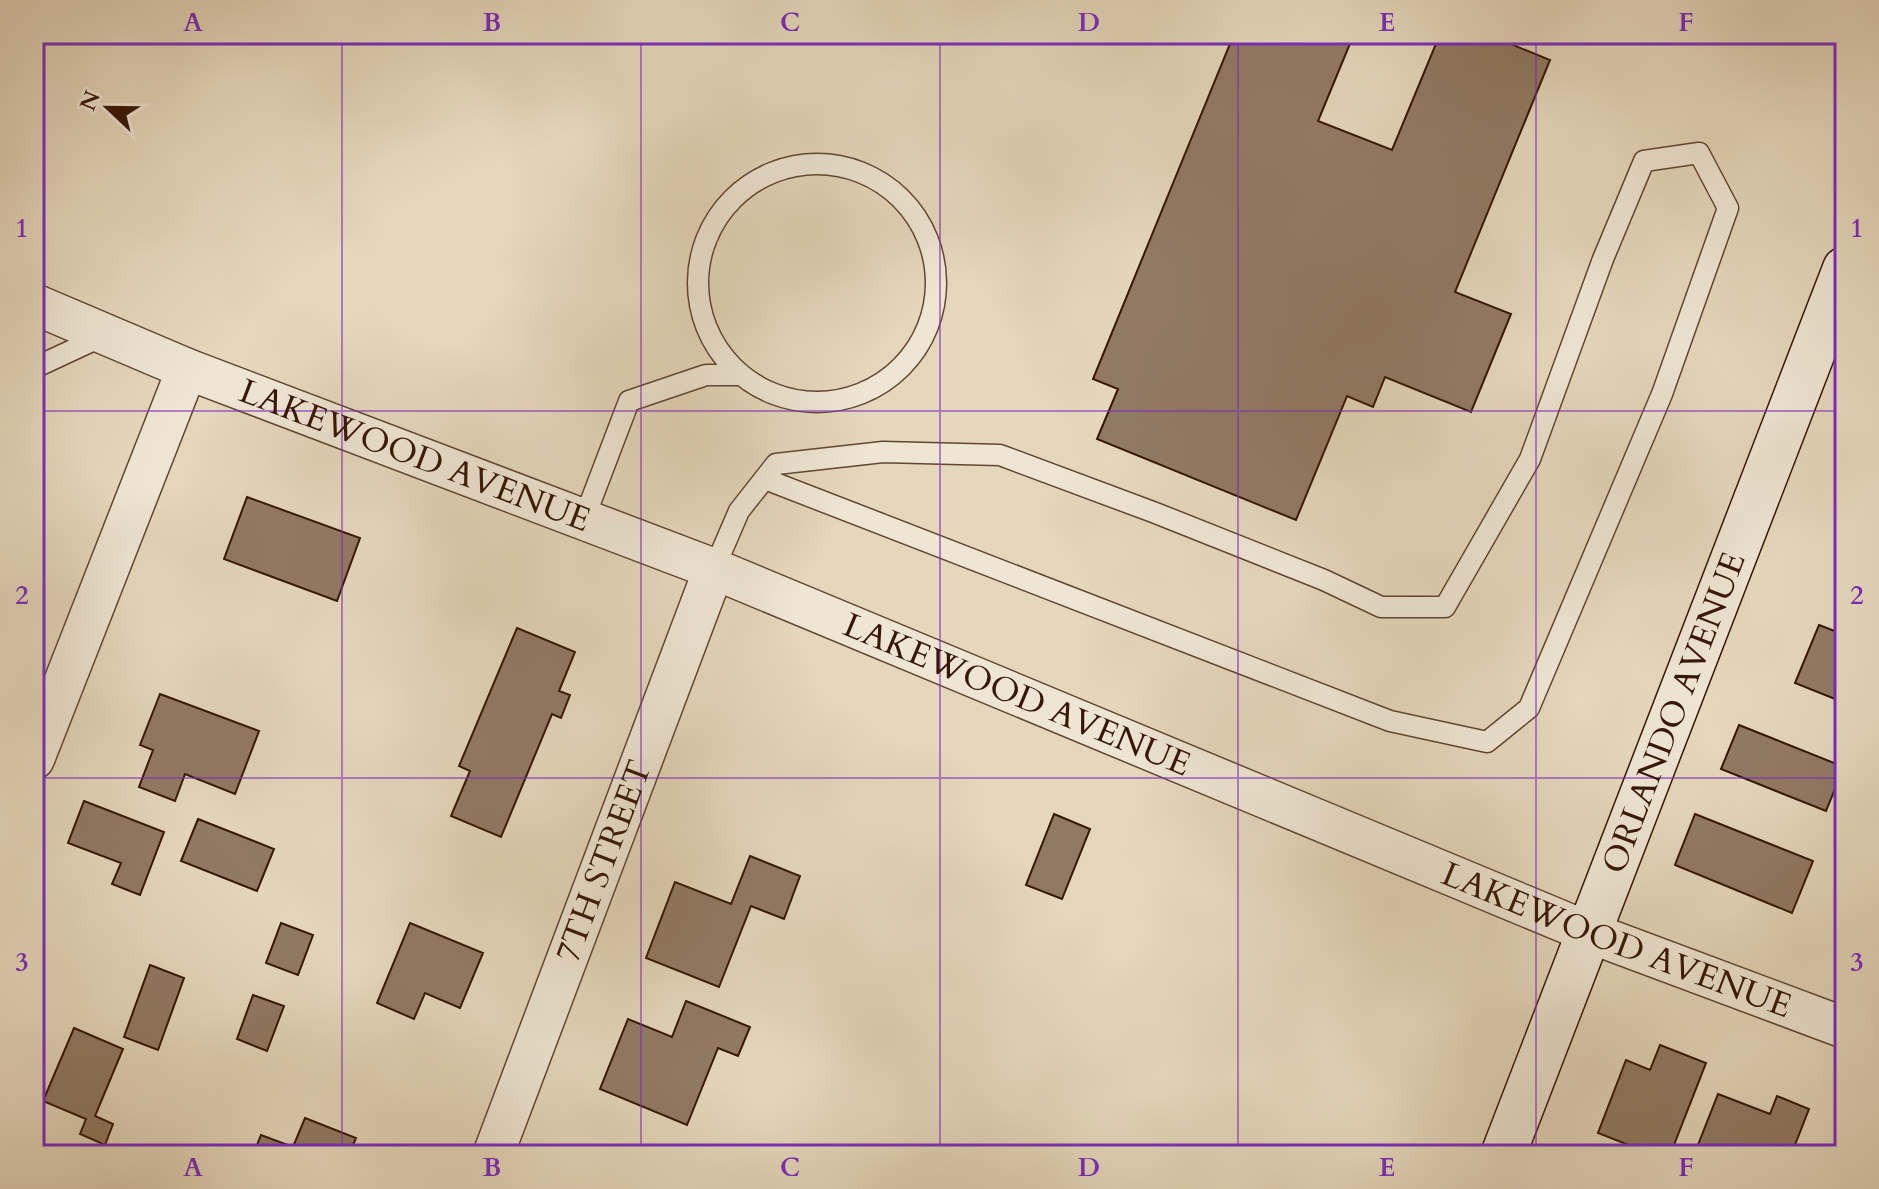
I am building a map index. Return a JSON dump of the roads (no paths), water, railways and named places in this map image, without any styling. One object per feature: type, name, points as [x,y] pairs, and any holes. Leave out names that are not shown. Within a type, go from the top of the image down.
[{"type":"street","name":"ORLANDO AVENUE","points":[[1503,1155],[1845,269]]},
{"type":"street","name":"LAKEWOOD AVENUE","points":[[34,304],[187,369],[714,569],[1588,932],[1845,1028]]},
{"type":"street","points":[[34,759],[187,369]]},
{"type":"street","name":"7TH STREET","points":[[493,1155],[714,569]]},
{"type":"lane","points":[[714,569],[739,511],[776,464],[883,452],[1000,455],[1324,580],[1381,607],[1445,607],[1530,459],[1603,259],[1644,161],[1699,153],[1728,208],[1662,394],[1529,708],[1487,742],[1390,721],[765,479]]},
{"type":"lane","points":[[584,519],[629,401],[706,375],[741,375],[771,397],[810,405],[850,400],[886,382],[914,354],[931,318],[936,278],[931,252],[928,239],[908,205],[878,178],[840,164],[800,162],[762,174],[729,197],[713,219],[706,230],[700,265],[702,306],[716,343],[741,375]]},
{"type":"lane","points":[[34,368],[107,334]]}]
